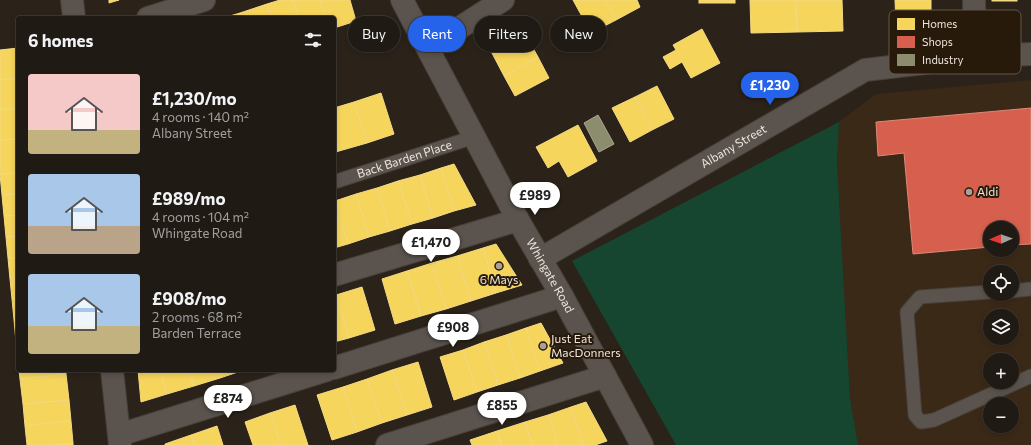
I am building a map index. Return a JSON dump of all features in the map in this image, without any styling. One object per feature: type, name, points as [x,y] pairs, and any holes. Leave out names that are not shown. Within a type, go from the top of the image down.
[{"type":"street","points":[[72,0],[74,16]]},
{"type":"street","points":[[154,16],[204,0]]},
{"type":"street","name":"Whingate Road","points":[[402,0],[411,16]]},
{"type":"street","points":[[466,24],[503,0]]},
{"type":"street","points":[[974,0],[974,10]]},
{"type":"street","name":"Whingate Road","points":[[430,52],[518,220],[562,296],[642,445]]},
{"type":"street","name":"Albany Street","points":[[1021,55],[1031,54]]},
{"type":"street","name":"Albany Street","points":[[540,259],[865,70],[889,67]]},
{"type":"street","points":[[336,274],[518,220]]},
{"type":"street","points":[[336,367],[562,296]]},
{"type":"street","points":[[112,372],[120,440],[321,372]]},
{"type":"street","points":[[387,445],[605,376]]},
{"type":"lane","name":"Back Barden Place","points":[[336,181],[474,137]]},
{"type":"lane","points":[[1019,290],[1031,289]]},
{"type":"lane","points":[[983,292],[920,297],[907,312],[915,415],[921,422],[934,420],[1031,376]]},
{"type":"shaded area","points":[[1031,80],[1031,445],[858,445],[850,398],[837,163],[839,122],[876,94]]},
{"type":"green space","points":[[839,122],[837,163],[850,398],[858,445],[676,445],[572,261]]},
{"type":"building: Homes","points":[[109,0],[119,0],[109,3]]},
{"type":"building: Homes","points":[[280,0],[293,0],[298,16],[271,16],[267,4]]},
{"type":"building: Homes","points":[[293,0],[320,0],[325,16],[298,16]]},
{"type":"building: Homes","points":[[320,0],[350,0],[355,16],[348,16],[348,24],[336,27],[336,16],[325,16]]},
{"type":"building: Homes","points":[[573,0],[605,0],[616,20],[607,25],[607,16],[582,16]]},
{"type":"building: Homes","points":[[605,0],[637,0],[640,7],[616,20]]},
{"type":"building: Homes","points":[[699,0],[735,0],[735,3],[699,3]]},
{"type":"building: Homes","points":[[750,0],[796,0],[797,32],[751,33]]},
{"type":"building: Homes","points":[[796,0],[842,0],[843,31],[797,32]]},
{"type":"building: Homes","points":[[895,0],[931,0],[931,10],[895,10]]},
{"type":"building: Homes","points":[[1017,0],[1017,1],[992,1]]},
{"type":"building: Homes","points":[[267,4],[271,16],[241,16],[240,13]]},
{"type":"building: Homes","points":[[240,13],[241,16],[230,16]]},
{"type":"building: Homes","points":[[702,29],[720,63],[691,78],[682,62],[670,69],[663,57],[676,50],[673,45]]},
{"type":"building: Homes","points":[[16,48],[16,78],[0,80],[0,50]]},
{"type":"building: Homes","points":[[491,52],[499,52],[493,55]]},
{"type":"building: Homes","points":[[499,52],[535,52],[538,57],[504,76],[493,55]]},
{"type":"building: Homes","points":[[538,57],[549,78],[515,96],[504,76]]},
{"type":"building: Homes","points":[[16,78],[16,108],[0,110],[0,80]]},
{"type":"building: Homes","points":[[657,86],[674,119],[652,130],[635,97]]},
{"type":"building: Homes","points":[[381,93],[394,134],[367,143],[354,102]]},
{"type":"building: Homes","points":[[635,97],[652,130],[630,142],[612,108]]},
{"type":"building: Homes","points":[[354,102],[367,143],[339,151],[336,140],[336,107]]},
{"type":"building: Homes","points":[[16,108],[16,139],[0,140],[0,110]]},
{"type":"building: Homes","points":[[578,125],[597,161],[568,177],[559,161],[548,168],[536,147]]},
{"type":"building: Homes","points":[[16,139],[16,173],[0,174],[0,140]]},
{"type":"building: Homes","points":[[336,140],[339,151],[336,152]]},
{"type":"building: Homes","points":[[454,164],[476,205],[454,211],[441,168]]},
{"type":"building: Homes","points":[[441,168],[454,211],[433,218],[420,175]]},
{"type":"building: Homes","points":[[16,173],[16,194],[2,195],[0,174]]},
{"type":"building: Homes","points":[[420,175],[433,218],[412,224],[398,181]]},
{"type":"building: Homes","points":[[398,181],[412,224],[390,231],[377,188]]},
{"type":"building: Homes","points":[[377,188],[390,231],[369,237],[356,194]]},
{"type":"building: Homes","points":[[16,194],[16,215],[4,216],[2,195]]},
{"type":"building: Homes","points":[[356,194],[369,237],[348,244],[336,201]]},
{"type":"building: Homes","points":[[336,207],[348,244],[336,247]]},
{"type":"building: Homes","points":[[16,215],[16,236],[6,237],[4,216]]},
{"type":"building: Homes","points":[[16,236],[16,257],[8,258],[6,237]]},
{"type":"building: Homes","points":[[496,244],[522,285],[496,293],[483,248]]},
{"type":"building: Homes","points":[[483,248],[496,293],[471,301],[457,256]]},
{"type":"building: Homes","points":[[457,256],[471,301],[446,309],[432,263]]},
{"type":"building: Homes","points":[[16,257],[16,278],[10,279],[8,258]]},
{"type":"building: Homes","points":[[432,263],[446,309],[421,316],[407,271]]},
{"type":"building: Homes","points":[[407,271],[421,316],[395,324],[382,279]]},
{"type":"building: Homes","points":[[16,278],[16,299],[12,299],[10,279]]},
{"type":"building: Homes","points":[[362,287],[375,330],[349,338],[336,295]]},
{"type":"building: Homes","points":[[336,295],[349,338],[336,341]]},
{"type":"building: Homes","points":[[12,299],[16,299],[16,320],[14,320]]},
{"type":"building: Homes","points":[[14,320],[16,320],[16,342]]},
{"type":"building: Homes","points":[[541,323],[563,363],[540,371],[526,328]]},
{"type":"building: Homes","points":[[526,328],[540,371],[520,378],[506,335]]},
{"type":"building: Homes","points":[[506,335],[520,378],[498,385],[484,342]]},
{"type":"building: Homes","points":[[484,342],[498,385],[477,392],[463,350]]},
{"type":"building: Homes","points":[[463,350],[477,392],[454,400],[440,357]]},
{"type":"building: Homes","points":[[418,362],[432,407],[407,415],[392,370]]},
{"type":"building: Homes","points":[[392,370],[407,415],[382,423],[367,379]]},
{"type":"building: Homes","points":[[19,372],[66,372],[66,374],[20,379]]},
{"type":"building: Homes","points":[[138,372],[161,372],[167,394],[141,402]]},
{"type":"building: Homes","points":[[161,372],[190,372],[194,386],[167,394]]},
{"type":"building: Homes","points":[[190,372],[218,372],[220,378],[194,386]]},
{"type":"building: Homes","points":[[218,372],[238,372],[220,378]]},
{"type":"building: Homes","points":[[66,374],[69,400],[23,404],[20,379]]},
{"type":"building: Homes","points":[[367,379],[382,423],[357,432],[343,387]]},
{"type":"building: Homes","points":[[343,387],[357,432],[332,440],[317,395]]},
{"type":"building: Homes","points":[[69,400],[71,421],[25,426],[23,404]]},
{"type":"building: Homes","points":[[586,402],[607,441],[595,445],[583,445],[571,407]]},
{"type":"building: Homes","points":[[295,405],[308,445],[281,445],[270,413]]},
{"type":"building: Homes","points":[[571,407],[583,445],[558,445],[548,415]]},
{"type":"building: Homes","points":[[270,413],[281,445],[253,445],[245,422]]},
{"type":"building: Homes","points":[[548,415],[558,445],[532,445],[525,422]]},
{"type":"building: Homes","points":[[71,421],[73,443],[27,445],[25,426]]},
{"type":"building: Homes","points":[[525,422],[532,445],[502,445],[497,431]]},
{"type":"building: Homes","points":[[217,426],[223,445],[194,445],[191,435]]},
{"type":"building: Homes","points":[[497,431],[502,445],[472,445],[470,440]]},
{"type":"building: Homes","points":[[191,435],[194,445],[165,445],[165,444]]},
{"type":"building: Homes","points":[[73,443],[73,445],[52,445]]},
{"type":"building: Shops","name":"Aldi","points":[[1031,108],[1031,244],[1019,245],[1019,221],[983,221],[983,248],[913,254],[904,153],[878,156],[876,122]]},
{"type":"building: Industry","points":[[598,115],[614,144],[599,152],[584,123]]},
{"type":"place","name":"Aldi","points":[[969,192]]},
{"type":"place","name":"6 Mays","points":[[499,266]]},
{"type":"place","name":"Just Eat MacDonners","points":[[543,346]]}]
